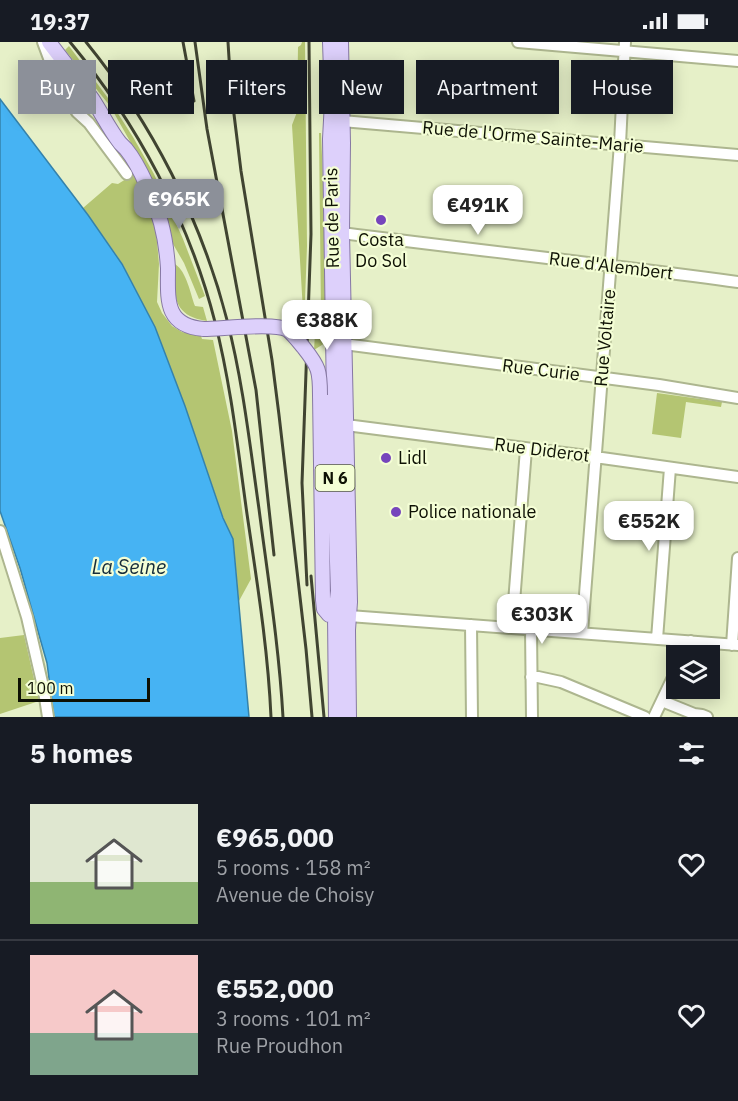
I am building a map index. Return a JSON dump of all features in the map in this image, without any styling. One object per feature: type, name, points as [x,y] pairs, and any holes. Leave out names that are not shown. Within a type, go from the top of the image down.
[{"type":"main road","points":[[49,42],[103,111]]},
{"type":"main road","points":[[56,42],[124,140],[126,149],[147,186],[160,218],[165,238],[167,295],[175,316],[193,328],[270,327],[287,330],[316,364],[320,373],[323,600],[324,609],[329,615],[342,615]]},
{"type":"main road","name":"Rue de Paris","points":[[330,42],[331,60]]},
{"type":"main road","name":"Rue de Paris","points":[[336,717],[342,615],[350,590],[342,233],[341,42]]},
{"type":"main road","name":"Rue de Paris","points":[[331,114],[335,509],[338,591],[342,615],[348,630],[349,717]]},
{"type":"main road","name":"N 6","points":[[338,114],[342,121]]},
{"type":"street","points":[[42,42],[59,86],[127,174]]},
{"type":"street","points":[[518,42],[625,47],[738,62]]},
{"type":"street","name":"Rue Voltaire","points":[[582,633],[620,144],[625,47]]},
{"type":"street","points":[[89,123],[103,111]]},
{"type":"street","points":[[330,130],[342,121]]},
{"type":"street","name":"Rue de l'Orme Sainte-Marie","points":[[342,121],[738,155]]},
{"type":"street","name":"Rue d'Alembert","points":[[342,233],[738,282]]},
{"type":"street","name":"Rue Curie","points":[[344,344],[738,398]]},
{"type":"street","name":"Rue Diderot","points":[[346,425],[738,477]]},
{"type":"street","points":[[512,628],[526,449]]},
{"type":"street","points":[[657,639],[670,468]]},
{"type":"street","points":[[1,538],[27,617],[44,691],[47,717]]},
{"type":"street","points":[[342,615],[735,645],[738,558]]},
{"type":"street","points":[[471,625],[472,717]]},
{"type":"street","points":[[531,630],[532,717]]},
{"type":"street","points":[[688,645],[690,641]]},
{"type":"street","points":[[531,677],[561,682],[645,717]]},
{"type":"street","points":[[654,717],[666,692]]},
{"type":"street","points":[[662,701],[707,717]]},
{"type":"green space","points":[[305,42],[305,60],[298,60],[298,47]]},
{"type":"green space","points":[[69,46],[80,60],[73,60],[65,50]]},
{"type":"green space","points":[[96,82],[108,98],[108,104],[96,89]]},
{"type":"green space","points":[[115,114],[118,114],[154,174],[205,296],[199,299],[184,263],[173,244],[167,216],[149,175]]},
{"type":"green space","points":[[296,114],[306,114],[307,246],[304,328],[292,125]]},
{"type":"green space","points":[[319,133],[321,133],[324,202],[326,339],[325,343],[314,350],[316,317],[321,316]]},
{"type":"green space","points":[[134,174],[140,180],[156,230],[159,264],[157,302],[162,313],[172,326],[182,332],[213,340],[232,431],[251,579],[239,601],[233,539],[224,520],[155,327],[122,263],[83,208],[112,183],[118,184]]},
{"type":"green space","points":[[175,264],[185,277],[195,306],[203,307],[207,321],[187,314],[177,302]]},
{"type":"green space","points":[[657,393],[722,402],[721,407],[686,402],[681,438],[652,434]]},
{"type":"green space","points":[[24,635],[39,701],[0,714],[0,638]]},
{"type":"water","name":"La Seine","points":[[0,99],[122,264],[155,327],[223,518],[233,539],[249,717],[54,717],[47,663],[20,568],[0,511]]},
{"type":"railway","points":[[70,42],[117,106],[158,174],[191,247],[204,284],[221,346],[234,418],[262,616],[271,717]]},
{"type":"railway","points":[[86,42],[132,105],[172,174],[203,245],[216,282],[233,343],[246,414],[273,613],[283,717]]},
{"type":"railway","points":[[183,42],[186,60]]},
{"type":"railway","points":[[195,42],[207,129],[256,390],[274,555]]},
{"type":"railway","points":[[228,42],[231,90],[241,171],[279,415],[312,717]]},
{"type":"railway","points":[[307,585],[302,483],[311,234],[309,42]]},
{"type":"railway","points":[[311,576],[324,717]]},
{"type":"place","name":"Costa Do Sol","points":[[381,220]]},
{"type":"place","name":"Lidl","points":[[386,458]]},
{"type":"place","name":"Police nationale","points":[[396,512]]}]
